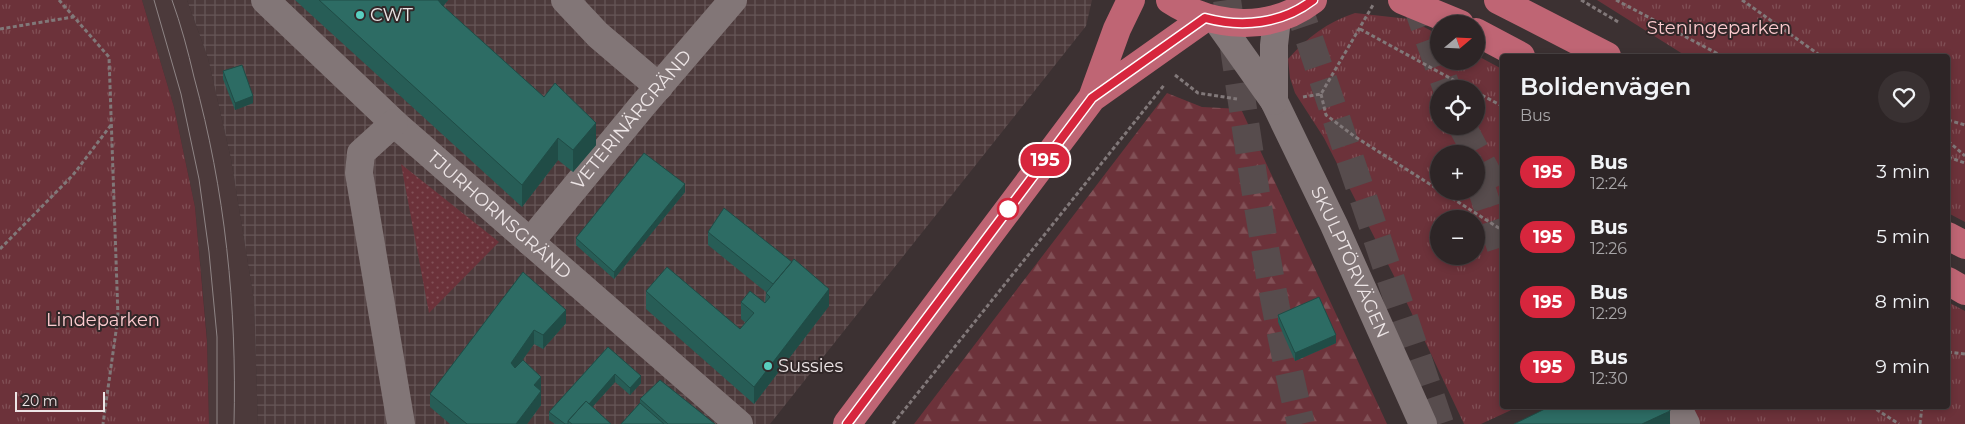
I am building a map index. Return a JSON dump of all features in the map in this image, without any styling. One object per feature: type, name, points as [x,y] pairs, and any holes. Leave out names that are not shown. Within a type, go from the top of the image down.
[{"type":"main road","points":[[847,424],[1092,98],[1117,28],[1132,0]]},
{"type":"main road","points":[[1170,0],[1211,20],[1248,24],[1277,19],[1295,12],[1313,0]]},
{"type":"main road","points":[[1402,0],[1438,15]]},
{"type":"main road","points":[[1498,0],[1604,54]]},
{"type":"main road","points":[[1092,98],[1211,20]]},
{"type":"main road","points":[[1485,37],[1517,54]]},
{"type":"main road","points":[[1950,237],[1965,245]]},
{"type":"main road","points":[[1950,282],[1965,291]]},
{"type":"street","name":"TJURHORNSGRÄND","points":[[265,0],[394,123],[739,424]]},
{"type":"street","points":[[565,0],[598,35],[659,87]]},
{"type":"street","name":"VETERINÄRGRÄND","points":[[530,242],[734,0]]},
{"type":"street","name":"SKULPTÖRVÄGEN","points":[[1274,101],[1274,45],[1277,19]]},
{"type":"street","name":"SKULPTÖRVÄGEN","points":[[1211,20],[1274,101],[1334,225],[1423,424]]},
{"type":"street","points":[[394,123],[361,153],[359,173],[401,424]]},
{"type":"street","points":[[1678,409],[1686,424]]},
{"type":"path","points":[[59,0],[109,57],[118,317],[103,424]]},
{"type":"path","points":[[1581,0],[1620,24]]},
{"type":"path","points":[[1616,0],[1718,54]]},
{"type":"path","points":[[1742,0],[1818,54]]},
{"type":"path","points":[[0,30],[74,17]]},
{"type":"path","points":[[1360,29],[1454,80]]},
{"type":"path","points":[[893,424],[1167,82]]},
{"type":"path","points":[[1321,94],[1326,115],[1354,136],[1430,185]]},
{"type":"path","points":[[1485,97],[1500,105]]},
{"type":"path","points":[[1950,120],[1965,124]]},
{"type":"path","points":[[0,249],[73,174],[112,124]]},
{"type":"path","points":[[1950,143],[1965,156]]},
{"type":"path","points":[[1950,158],[1965,163]]},
{"type":"path","points":[[1454,200],[1500,229]]},
{"type":"path","points":[[1950,352],[1965,354]]},
{"type":"path","points":[[1876,409],[1899,424]]},
{"type":"path","points":[[1920,424],[1922,409]]},
{"type":"shaded area","points":[[142,0],[187,0],[208,58],[231,159],[254,300],[258,424],[209,424],[207,338],[195,207],[174,107]]},
{"type":"shaded area","points":[[187,0],[1092,0],[1086,26],[770,424],[258,424],[254,300],[231,159],[208,58]]},
{"type":"green space","name":"Lindeparken","points":[[0,0],[142,0],[174,107],[195,207],[207,341],[209,424],[0,424]]},
{"type":"green space","name":"Steningeparken","points":[[1597,0],[1965,0],[1965,222],[1950,214],[1950,54],[1683,54]]},
{"type":"green space","points":[[1355,13],[1409,19],[1430,30],[1430,70],[1485,70],[1485,60],[1500,68],[1500,409],[1514,409],[1481,424],[1464,424],[1396,280],[1324,138],[1295,93],[1290,78],[1288,59],[1318,31]]},
{"type":"green space","points":[[1167,93],[1202,107],[1241,109],[1387,424],[914,424]]},
{"type":"green space","points":[[401,164],[499,242],[429,313]]},
{"type":"green space","points":[[1950,303],[1965,311],[1965,424],[1689,424],[1682,409],[1950,409]]},
{"type":"building","points":[[319,0],[438,0],[544,97],[555,83],[596,123],[573,150],[558,138],[522,185]]},
{"type":"building","points":[[242,65],[253,96],[235,103],[223,71]]},
{"type":"building","points":[[644,153],[685,184],[614,272],[576,238]]},
{"type":"building","points":[[724,208],[792,262],[773,284],[708,232]]},
{"type":"building","points":[[794,259],[829,289],[754,387],[646,291],[667,267],[740,329],[754,313],[741,302],[750,291],[765,303],[770,297],[766,293]]},
{"type":"building","points":[[523,272],[566,310],[543,335],[534,330],[511,363],[515,368],[523,360],[541,377],[534,385],[541,391],[516,424],[467,424],[430,394]]},
{"type":"building","points":[[1319,297],[1336,335],[1295,353],[1278,315]]},
{"type":"building","points":[[608,347],[641,376],[630,388],[615,374],[589,404],[586,401],[568,421],[568,424],[565,424],[549,412]]},
{"type":"building","points":[[660,380],[715,424],[668,424],[640,399]]},
{"type":"building","points":[[586,401],[611,424],[572,424],[568,421]]},
{"type":"building","points":[[640,403],[664,424],[621,424]]},
{"type":"building","points":[[1545,409],[1669,409],[1670,411],[1642,424],[1514,424]]},
{"type":"tunnel","points":[[1227,0],[1268,266],[1301,424]]},
{"type":"tunnel","points":[[1296,0],[1440,424]]},
{"type":"tunnel","points":[[1415,0],[1444,80]]},
{"type":"tunnel","points":[[1467,135],[1500,197]]},
{"type":"tunnel","points":[[1485,199],[1500,245]]},
{"type":"tram line","points":[[154,0],[181,94],[199,179],[209,252],[217,337],[217,424]]},
{"type":"tram line","points":[[172,0],[205,120],[221,205],[231,292],[234,424]]},
{"type":"bus line","name":"195","points":[[847,424],[1092,98],[1154,56],[1205,18],[1218,22],[1248,24],[1277,19],[1295,12],[1313,0]]},
{"type":"place","name":"CWT","points":[[360,15]]},
{"type":"place","name":"Sussies","points":[[768,366]]}]
